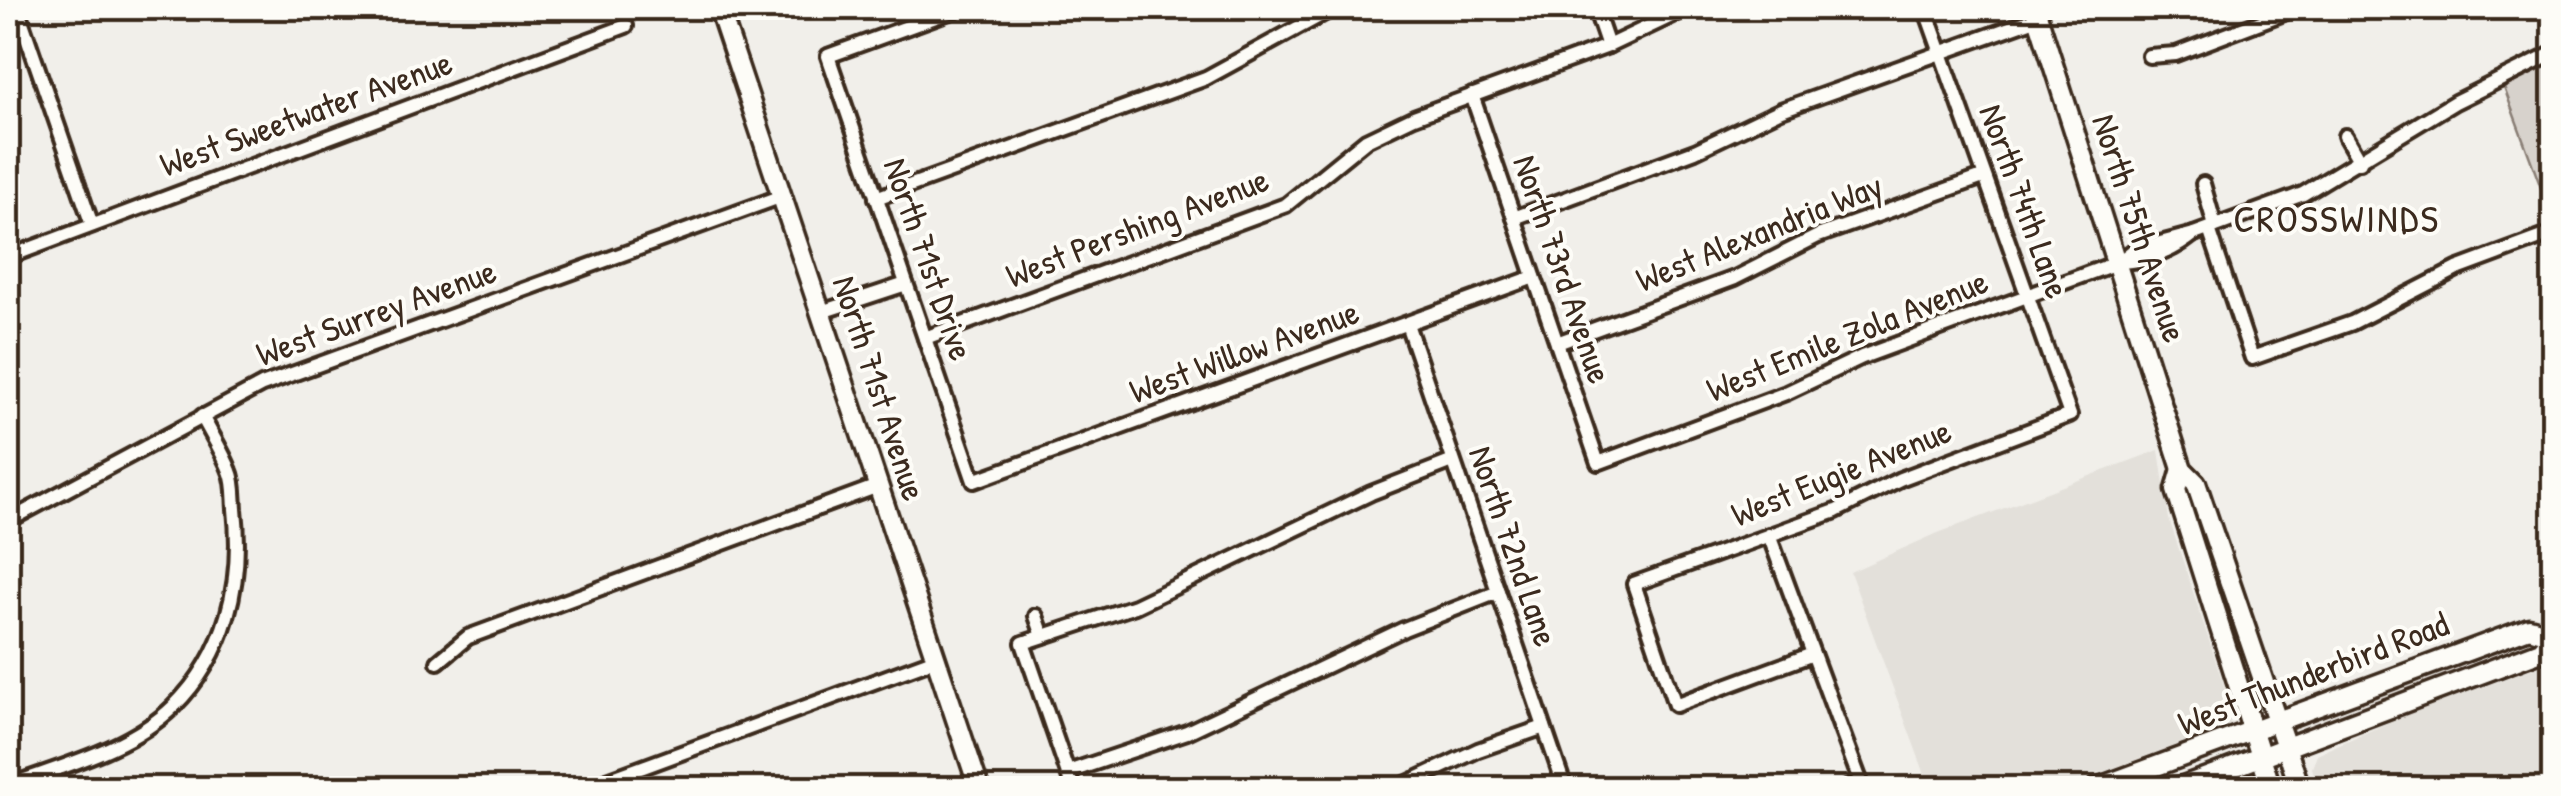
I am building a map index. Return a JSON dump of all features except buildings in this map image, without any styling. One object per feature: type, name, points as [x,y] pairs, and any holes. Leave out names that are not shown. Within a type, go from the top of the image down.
[{"type":"main road","name":"North 71st Avenue","points":[[719,8],[979,788]]},
{"type":"main road","name":"North 75th Avenue","points":[[2036,12],[2182,469],[2196,483],[2300,788]]},
{"type":"main road","name":"North 75th Avenue","points":[[2182,469],[2176,490],[2271,788]]},
{"type":"main road","name":"West Thunderbird Road","points":[[2097,788],[2529,628],[2554,636],[2540,652],[2178,788]]},
{"type":"street","points":[[17,8],[92,226]]},
{"type":"street","name":"North 71st Drive","points":[[960,8],[828,56],[974,482]]},
{"type":"street","points":[[876,198],[1206,78],[1334,8]]},
{"type":"street","points":[[1595,8],[1608,46]]},
{"type":"street","name":"West Pershing Avenue","points":[[925,338],[1286,205],[1366,140],[1472,95],[1608,46],[1688,8]]},
{"type":"street","name":"North 74th Lane","points":[[1924,8],[2070,415]]},
{"type":"street","points":[[2148,56],[2176,54],[2280,10],[2297,8]]},
{"type":"street","points":[[1514,218],[1696,152],[1781,110],[2036,12]]},
{"type":"street","name":"West Sweetwater Avenue","points":[[8,256],[626,26]]},
{"type":"street","points":[[2118,262],[2134,250],[2194,234],[2303,194],[2455,102],[2554,54]]},
{"type":"street","name":"North 73rd Avenue","points":[[1472,95],[1598,463]]},
{"type":"street","points":[[2345,136],[2360,162]]},
{"type":"street","name":"West Alexandria Way","points":[[1557,342],[1735,278],[1818,236],[1983,177]]},
{"type":"street","points":[[2203,184],[2212,228],[2252,358],[2352,323],[2457,268],[2554,233]]},
{"type":"street","name":"West Surrey Avenue","points":[[8,521],[262,386],[782,196]]},
{"type":"street","name":"West Emile Zola Avenue","points":[[1598,463],[2118,262]]},
{"type":"street","name":"West Willow Avenue","points":[[974,482],[1534,277]]},
{"type":"street","points":[[821,312],[906,284]]},
{"type":"street","name":"North 72nd Lane","points":[[1407,324],[1565,788]]},
{"type":"street","name":"West Eugie Avenue","points":[[1813,654],[1675,704],[1634,584],[1846,507],[1924,470],[2070,415]]},
{"type":"street","points":[[8,786],[108,749],[172,708],[212,658],[228,618],[238,571],[237,524],[232,474],[202,416]]},
{"type":"street","points":[[1073,788],[1023,643],[1135,606],[1371,493],[1453,461]]},
{"type":"street","points":[[438,662],[468,636],[878,486]]},
{"type":"street","points":[[1769,535],[1813,654],[1854,786]]},
{"type":"street","points":[[1068,772],[1199,728],[1421,622],[1498,592]]},
{"type":"street","points":[[1036,616],[1043,636]]},
{"type":"street","points":[[586,788],[936,659]]},
{"type":"street","points":[[1397,788],[1478,750],[1544,727]]},
{"type":"shaded area","points":[[2553,63],[2553,220],[2503,85]]},
{"type":"shaded area","points":[[2159,450],[2169,519],[2232,710],[2229,725],[2060,788],[1930,788],[1850,572],[1938,533]]},
{"type":"shaded area","points":[[2553,661],[2553,788],[2318,788],[2312,768],[2317,754],[2401,717]]},
{"type":"district","name":"CROSSWINDS","points":[[2337,218]]}]
